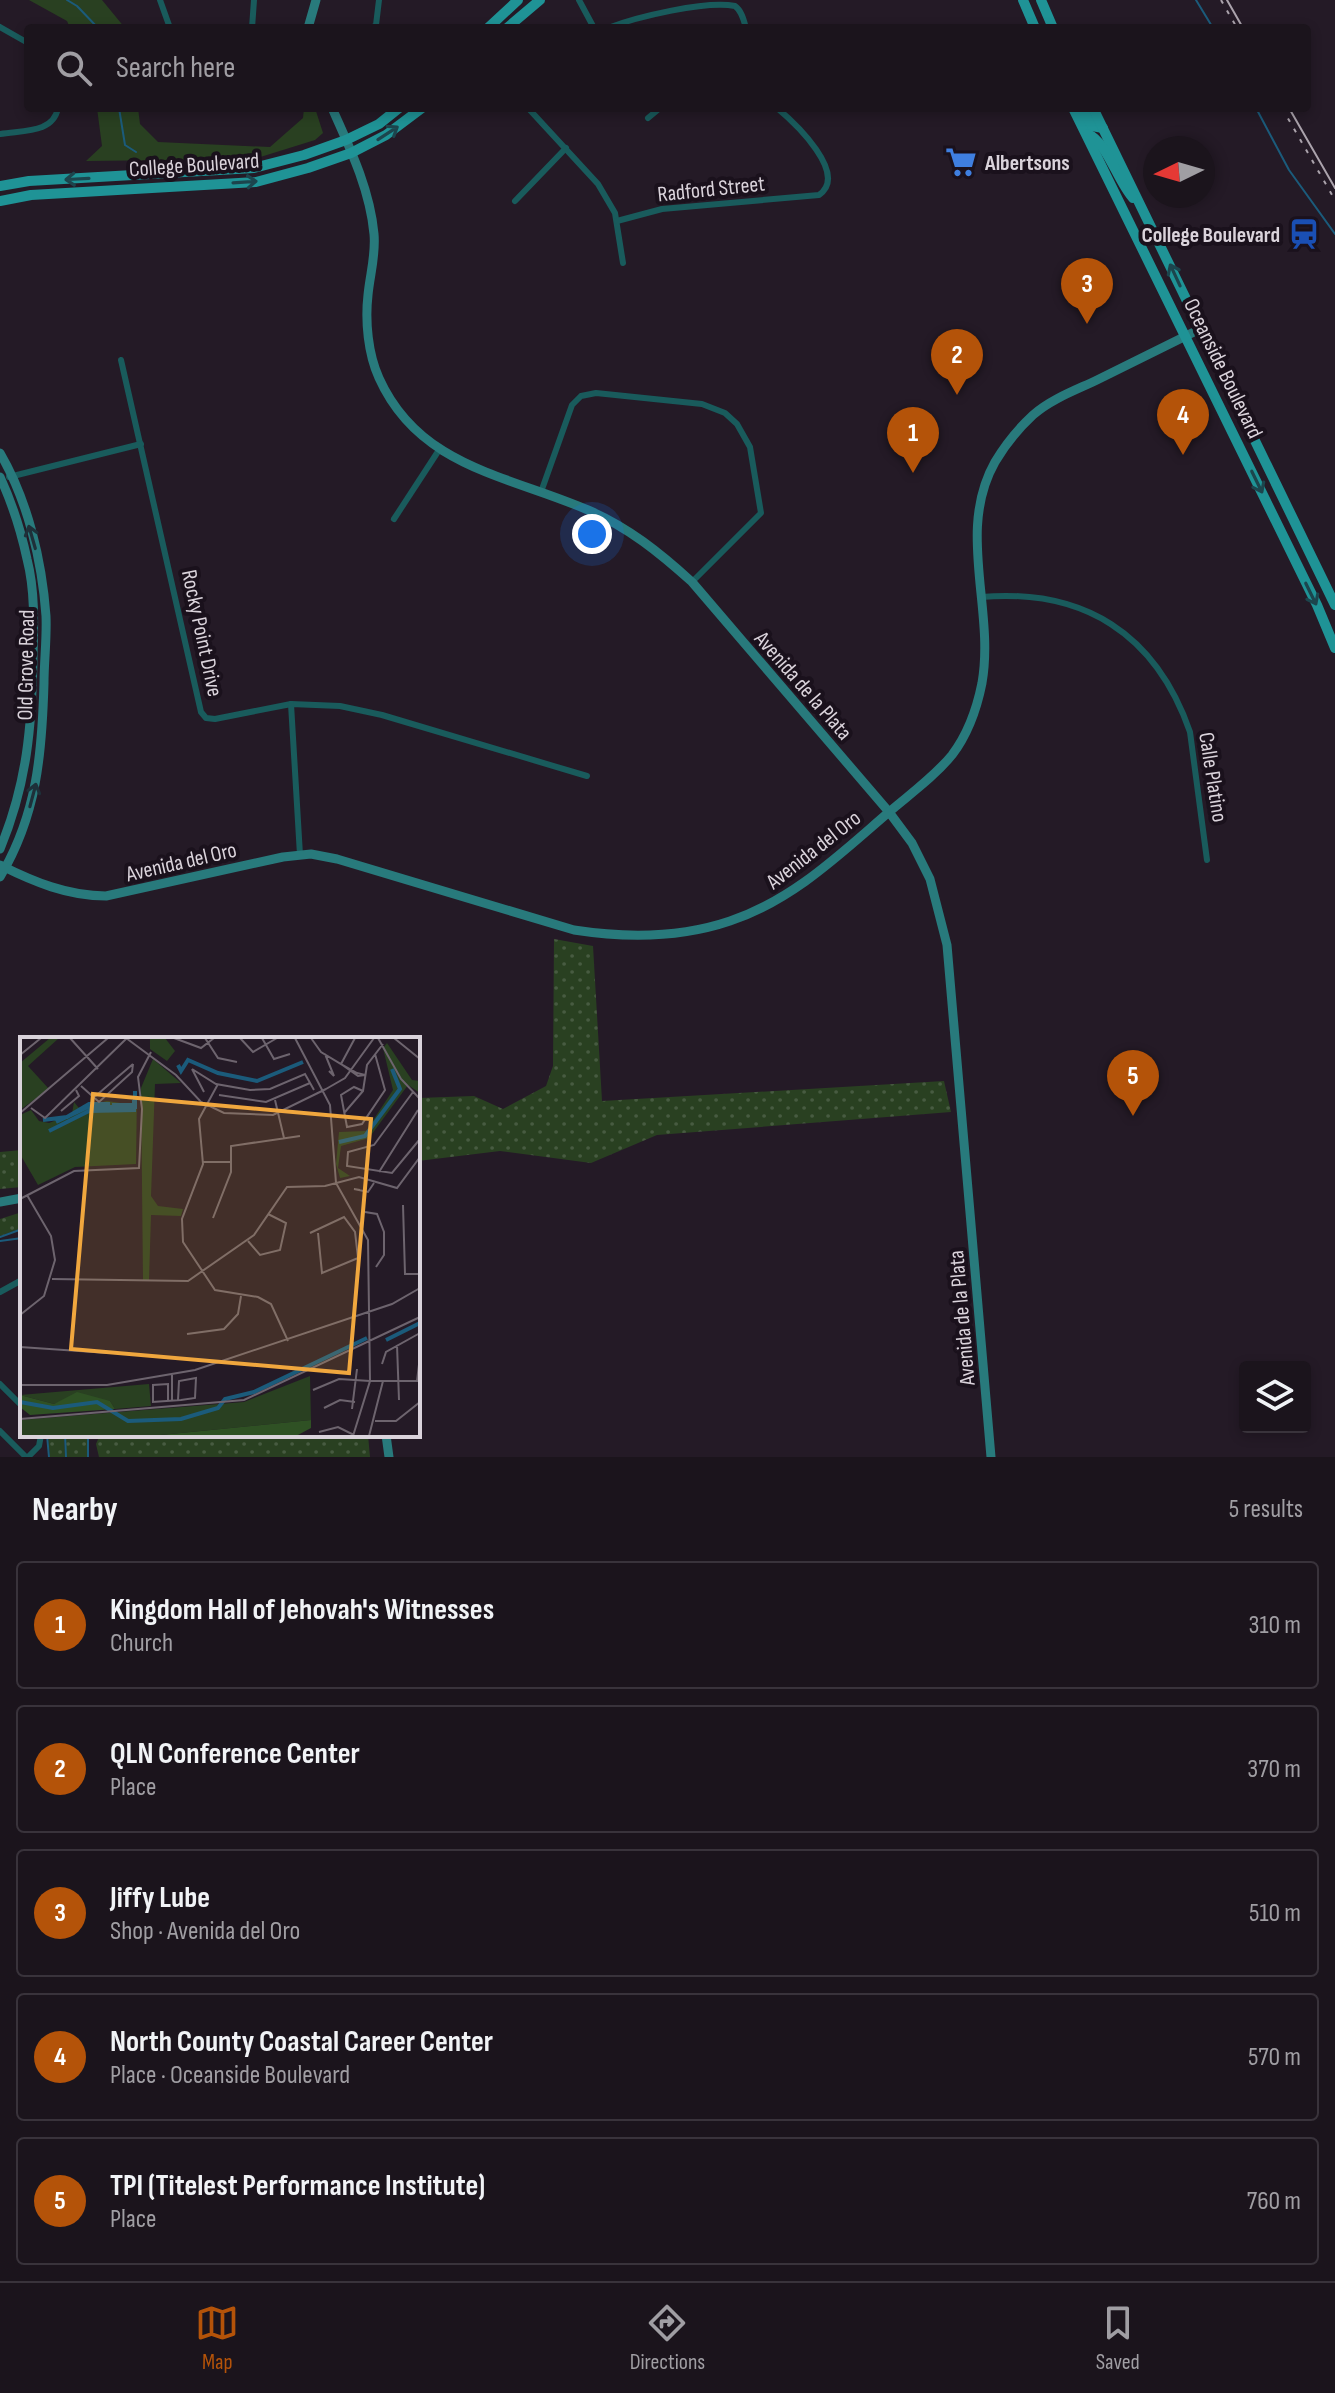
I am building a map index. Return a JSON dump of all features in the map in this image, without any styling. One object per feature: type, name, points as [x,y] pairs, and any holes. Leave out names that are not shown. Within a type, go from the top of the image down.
[{"type":"main road","points":[[492,24],[518,0]]},
{"type":"main road","points":[[511,24],[531,4],[540,0]]},
{"type":"main road","points":[[1023,0],[1033,24]]},
{"type":"main road","points":[[1041,0],[1051,24]]},
{"type":"main road","name":"College Boulevard","points":[[0,186],[29,181],[254,168],[346,140],[379,124],[394,112]]},
{"type":"main road","name":"College Boulevard","points":[[0,201],[31,195],[256,182],[351,153],[386,135],[417,112]]},
{"type":"main road","name":"Oceanside Boulevard","points":[[1075,112],[1317,605],[1335,648]]},
{"type":"main road","points":[[1084,112],[1092,126],[1103,128]]},
{"type":"main road","name":"Oceanside Boulevard","points":[[1095,112],[1335,605]]},
{"type":"main road","points":[[1087,134],[1095,137],[1122,186],[1143,208]]},
{"type":"street","points":[[160,0],[169,24]]},
{"type":"street","points":[[252,24],[254,0]]},
{"type":"street","points":[[309,24],[316,0]]},
{"type":"street","points":[[376,24],[379,0]]},
{"type":"street","points":[[579,0],[592,24]]},
{"type":"street","points":[[618,24],[654,9],[720,2],[734,5],[744,24]]},
{"type":"street","points":[[0,27],[24,40]]},
{"type":"street","points":[[0,134],[47,127],[57,112]]},
{"type":"street","name":"Avenida de la Plata","points":[[334,112],[366,192],[373,223],[374,252],[368,300],[370,347],[378,376],[394,406],[414,430],[439,450],[493,475],[590,510],[660,553],[692,582],[889,812],[912,843],[930,879],[947,945],[991,1457]]},
{"type":"street","points":[[532,112],[598,184],[617,221],[623,263]]},
{"type":"street","points":[[648,118],[655,112]]},
{"type":"street","name":"Radford Street","points":[[617,221],[662,209],[819,195],[828,186],[828,172],[807,136],[781,112]]},
{"type":"street","points":[[515,201],[566,148]]},
{"type":"street","name":"Avenida del Oro","points":[[2,870],[81,896],[106,896],[311,854],[337,859],[574,930],[631,936],[688,932],[729,921],[772,903],[815,875],[939,769],[965,734],[982,682],[984,657],[976,533],[979,508],[995,462],[1012,438],[1035,413],[1057,399],[1200,329]]},
{"type":"street","name":"Rocky Point Drive","points":[[121,360],[201,712],[206,718],[215,719],[291,704],[340,706],[382,715],[587,776]]},
{"type":"street","points":[[541,492],[572,405],[581,396],[596,393],[702,404],[725,413],[737,424],[750,447],[761,513],[692,582]]},
{"type":"street","points":[[3,478],[141,444]]},
{"type":"street","points":[[394,519],[439,450]]},
{"type":"street","name":"Old Grove Road","points":[[0,453],[3,478],[28,561],[34,617],[33,686],[26,767],[17,804],[0,849]]},
{"type":"street","name":"Old Grove Road","points":[[2,870],[20,836],[40,766],[46,618],[39,559],[25,511],[3,478]]},
{"type":"street","name":"Calle Platino","points":[[981,597],[1043,598],[1075,605],[1101,618],[1136,643],[1159,667],[1190,732],[1207,860]]},
{"type":"street","points":[[291,704],[300,855]]},
{"type":"street","points":[[0,1202],[20,1198]]},
{"type":"street","points":[[0,1292],[20,1281]]},
{"type":"street","points":[[0,1384],[20,1404]]},
{"type":"street","points":[[0,1431],[27,1457],[39,1446],[41,1437]]},
{"type":"street","points":[[386,1437],[389,1457]]},
{"type":"green space","points":[[29,0],[102,0],[122,24],[68,24]]},
{"type":"green space","points":[[98,112],[138,112],[140,124],[158,142],[270,147],[303,118],[304,112],[316,112],[323,133],[315,140],[254,159],[86,161],[102,146]]},
{"type":"green space","points":[[554,939],[593,946],[602,1101],[944,1081],[951,1112],[657,1135],[591,1163],[500,1151],[420,1161],[420,1098],[474,1096],[503,1109],[546,1086],[553,1066]]},
{"type":"green space","points":[[20,1150],[20,1187],[0,1189],[0,1152]]},
{"type":"green space","points":[[20,1213],[20,1229],[0,1236],[0,1219]]},
{"type":"green space","points":[[48,1437],[64,1437],[65,1457],[50,1457]]},
{"type":"green space","points":[[66,1437],[87,1437],[88,1457],[66,1457]]},
{"type":"green space","points":[[99,1437],[368,1437],[370,1457],[99,1457],[96,1444]]},
{"type":"waterway","points":[[67,0],[94,24]]},
{"type":"waterway","points":[[1196,0],[1211,24]]},
{"type":"waterway","points":[[120,112],[125,145],[136,152]]},
{"type":"waterway","points":[[1258,112],[1289,170],[1335,234]]},
{"type":"waterway","points":[[0,1237],[20,1230]]},
{"type":"waterway","points":[[0,1241],[20,1238]]},
{"type":"waterway","points":[[47,1437],[49,1457]]},
{"type":"waterway","points":[[65,1437],[66,1457]]},
{"type":"waterway","points":[[88,1437],[88,1457]]},
{"type":"tram line","points":[[1227,0],[1241,24]]},
{"type":"tram line","points":[[1291,112],[1335,188]]},
{"type":"railway","points":[[1221,0],[1235,24]]},
{"type":"railway","points":[[1284,112],[1335,200]]},
{"type":"place","name":"Albertsons","points":[[961,162]]},
{"type":"place","name":"College Boulevard","points":[[1304,234]]},
{"type":"place","name":"Jiffy Lube","points":[[1087,324]]},
{"type":"place","name":"QLN Conference Center","points":[[957,395]]},
{"type":"place","name":"North County Coastal Career Center","points":[[1183,455]]},
{"type":"place","name":"Kingdom Hall of Jehovah's Witnesses","points":[[913,473]]},
{"type":"place","name":"TPI (Titelest Performance Institute)","points":[[1133,1116]]}]
